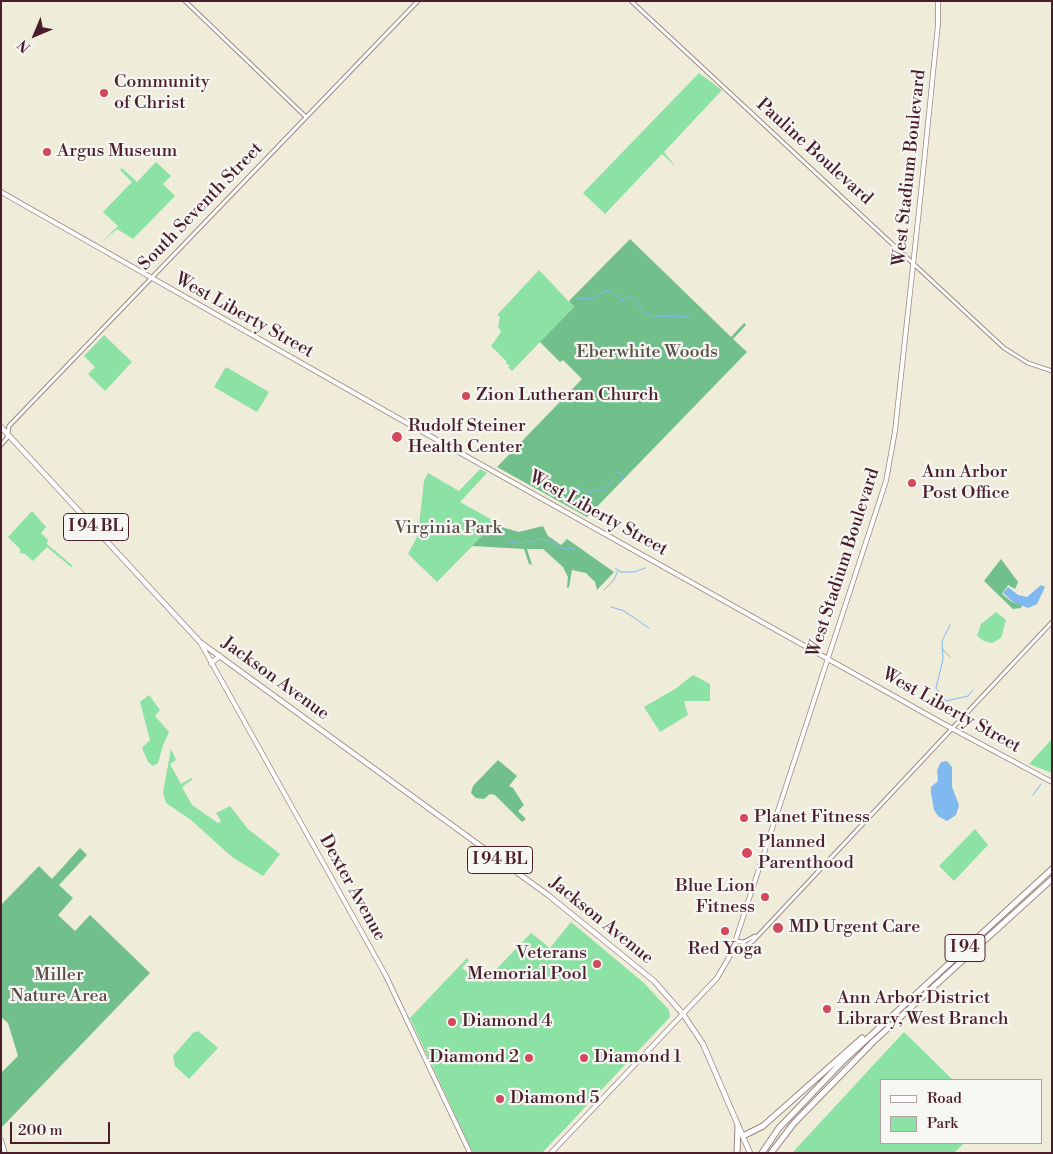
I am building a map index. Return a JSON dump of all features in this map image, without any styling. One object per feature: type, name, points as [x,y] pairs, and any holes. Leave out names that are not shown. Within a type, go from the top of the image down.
[{"type":"highway","name":"I 94","points":[[762,1153],[780,1128],[800,1106],[878,1027],[1052,869]]},
{"type":"highway","name":"I 94","points":[[771,1153],[794,1123],[858,1057],[1052,879]]},
{"type":"highway","points":[[742,1136],[764,1126],[845,1052],[878,1027]]},
{"type":"highway","points":[[737,1153],[738,1126]]},
{"type":"main road","name":"West Stadium Boulevard","points":[[684,1014],[723,970],[734,942],[886,481],[894,437],[914,261],[936,46],[938,1]]},
{"type":"main road","name":"West Liberty Street","points":[[1,192],[151,279],[951,728],[1052,782]]},
{"type":"main road","name":"I 94 BL","points":[[1,427],[200,642]]},
{"type":"main road","name":"Jackson Avenue","points":[[200,642],[561,905],[654,981],[684,1014],[703,1044],[750,1153]]},
{"type":"main road","name":"Dexter Avenue","points":[[200,642],[385,974],[470,1153]]},
{"type":"main road","points":[[211,663],[220,656]]},
{"type":"main road","points":[[550,1153],[684,1014]]},
{"type":"main road","points":[[1,1140],[5,1153]]},
{"type":"street","points":[[185,1],[306,117]]},
{"type":"street","name":"South Seventh Street","points":[[1,445],[7,438],[10,426],[418,1]]},
{"type":"street","name":"Pauline Boulevard","points":[[631,1],[781,142],[914,261],[1004,348],[1028,364],[1052,371]]},
{"type":"street","points":[[734,942],[744,942],[755,936],[1052,622]]},
{"type":"green space","points":[[699,73],[722,90],[664,152],[676,167],[662,154],[605,214],[583,193]]},
{"type":"green space","points":[[156,162],[171,176],[163,184],[175,196],[133,239],[117,229],[101,243],[118,226],[103,212],[132,182],[120,170],[122,168],[137,182]]},
{"type":"green space","name":"Eberwhite Woods","points":[[630,239],[731,337],[744,323],[746,325],[733,339],[747,352],[587,517],[497,467],[582,379],[563,360],[560,362],[540,342],[574,307],[569,301]]},
{"type":"green space","points":[[539,270],[574,307],[512,371],[508,367],[510,365],[506,364],[507,362],[491,346],[501,332],[498,326],[500,317],[497,315]]},
{"type":"green space","points":[[104,335],[132,362],[105,391],[88,374],[95,367],[84,356]]},
{"type":"green space","points":[[226,367],[269,392],[257,412],[214,387]]},
{"type":"green space","name":"Virginia Park","points":[[480,469],[487,473],[460,502],[496,522],[437,582],[408,554],[418,535],[424,481],[428,473],[459,491]]},
{"type":"green space","points":[[32,511],[46,527],[41,533],[48,540],[47,544],[73,566],[71,567],[47,547],[33,561],[25,554],[20,553],[20,549],[8,537]]},
{"type":"green space","points":[[496,522],[505,528],[519,532],[543,526],[548,536],[561,545],[567,539],[614,572],[597,590],[595,582],[586,573],[572,570],[569,587],[567,588],[568,577],[563,567],[543,549],[527,549],[532,565],[529,564],[524,549],[472,546]]},
{"type":"green space","points":[[1001,559],[1018,582],[1015,589],[1008,585],[1002,594],[1012,602],[1022,605],[1021,608],[1013,609],[984,581]]},
{"type":"green space","points":[[996,612],[1006,620],[1001,638],[992,643],[984,641],[977,636],[981,624]]},
{"type":"green space","points":[[693,675],[710,684],[710,701],[684,701],[688,715],[660,732],[644,707],[675,689]]},
{"type":"green space","points":[[149,695],[160,710],[155,716],[169,732],[158,763],[153,766],[148,762],[142,748],[150,740],[140,702]]},
{"type":"green space","points":[[1052,739],[1052,773],[1029,764]]},
{"type":"green space","points":[[171,749],[176,760],[170,764],[181,784],[191,778],[193,779],[182,787],[192,805],[218,823],[221,821],[216,813],[230,806],[248,829],[280,854],[263,876],[232,857],[191,820],[166,803],[163,792]]},
{"type":"green space","points":[[498,760],[517,776],[509,786],[513,788],[524,805],[518,811],[526,819],[522,822],[495,795],[490,794],[484,799],[476,798],[471,793],[473,786]]},
{"type":"green space","points":[[975,829],[988,845],[954,881],[939,866]]},
{"type":"green space","name":"Miller Nature Area","points":[[80,848],[87,855],[59,885],[73,898],[58,915],[75,931],[90,915],[150,973],[2,1127],[1,1073],[18,1056],[8,1023],[1,1017],[1,905],[39,866],[52,879]]},
{"type":"green space","points":[[571,922],[644,983],[669,1010],[670,1017],[542,1153],[473,1153],[410,1018],[467,958],[469,960],[462,968],[483,983],[531,933],[550,948]]},
{"type":"green space","points":[[198,1031],[218,1048],[189,1079],[175,1066],[173,1056],[193,1033]]},
{"type":"green space","points":[[904,1032],[952,1079],[880,1079],[880,1144],[963,1144],[954,1153],[792,1153]]},
{"type":"water","points":[[1041,585],[1045,587],[1037,604],[1028,608],[1013,602],[1003,593],[1008,587],[1018,595],[1027,597]]},
{"type":"water","points":[[947,761],[952,767],[952,787],[959,805],[956,815],[947,821],[938,816],[934,810],[931,787],[938,781],[937,770],[941,762]]},
{"type":"waterway","points":[[577,298],[593,299],[604,291],[611,290],[623,301],[630,297],[635,300],[646,314],[653,316],[689,317]]},
{"type":"waterway","points":[[558,493],[561,489],[569,490],[577,487],[589,493],[597,489],[604,491],[611,481],[618,482],[623,478],[621,473],[615,473]]},
{"type":"waterway","points":[[510,542],[524,544],[528,540],[533,543],[537,539],[548,540],[564,549],[575,548]]},
{"type":"waterway","points":[[615,568],[621,572],[634,572],[645,568]]},
{"type":"waterway","points":[[604,590],[613,581],[618,571]]},
{"type":"waterway","points":[[611,607],[624,611],[649,628]]},
{"type":"waterway","points":[[950,625],[942,641],[943,659],[936,688],[946,701],[968,696],[973,690]]},
{"type":"waterway","points":[[942,649],[950,657]]},
{"type":"waterway","points":[[1033,795],[1041,784]]},
{"type":"place","name":"Community of Christ","points":[[104,93]]},
{"type":"place","name":"Argus Museum","points":[[47,152]]},
{"type":"place","name":"Zion Lutheran Church","points":[[466,396]]},
{"type":"place","name":"Rudolf Steiner Health Center","points":[[397,437]]},
{"type":"place","name":"Ann Arbor Post Office","points":[[912,483]]},
{"type":"place","name":"Planet Fitness","points":[[744,818]]},
{"type":"place","name":"Planned Parenthood","points":[[747,853]]},
{"type":"place","name":"Blue Lion Fitness","points":[[765,897]]},
{"type":"place","name":"MD Urgent Care","points":[[778,928]]},
{"type":"place","name":"Red Yoga","points":[[725,931]]},
{"type":"place","name":"Veterans Memorial Pool","points":[[597,964]]},
{"type":"place","name":"Ann Arbor District Library, West Branch","points":[[827,1009]]},
{"type":"place","name":"Diamond 4","points":[[452,1022]]},
{"type":"place","name":"Diamond 2","points":[[529,1058]]},
{"type":"place","name":"Diamond 1","points":[[584,1058]]},
{"type":"place","name":"Diamond 5","points":[[500,1099]]}]
